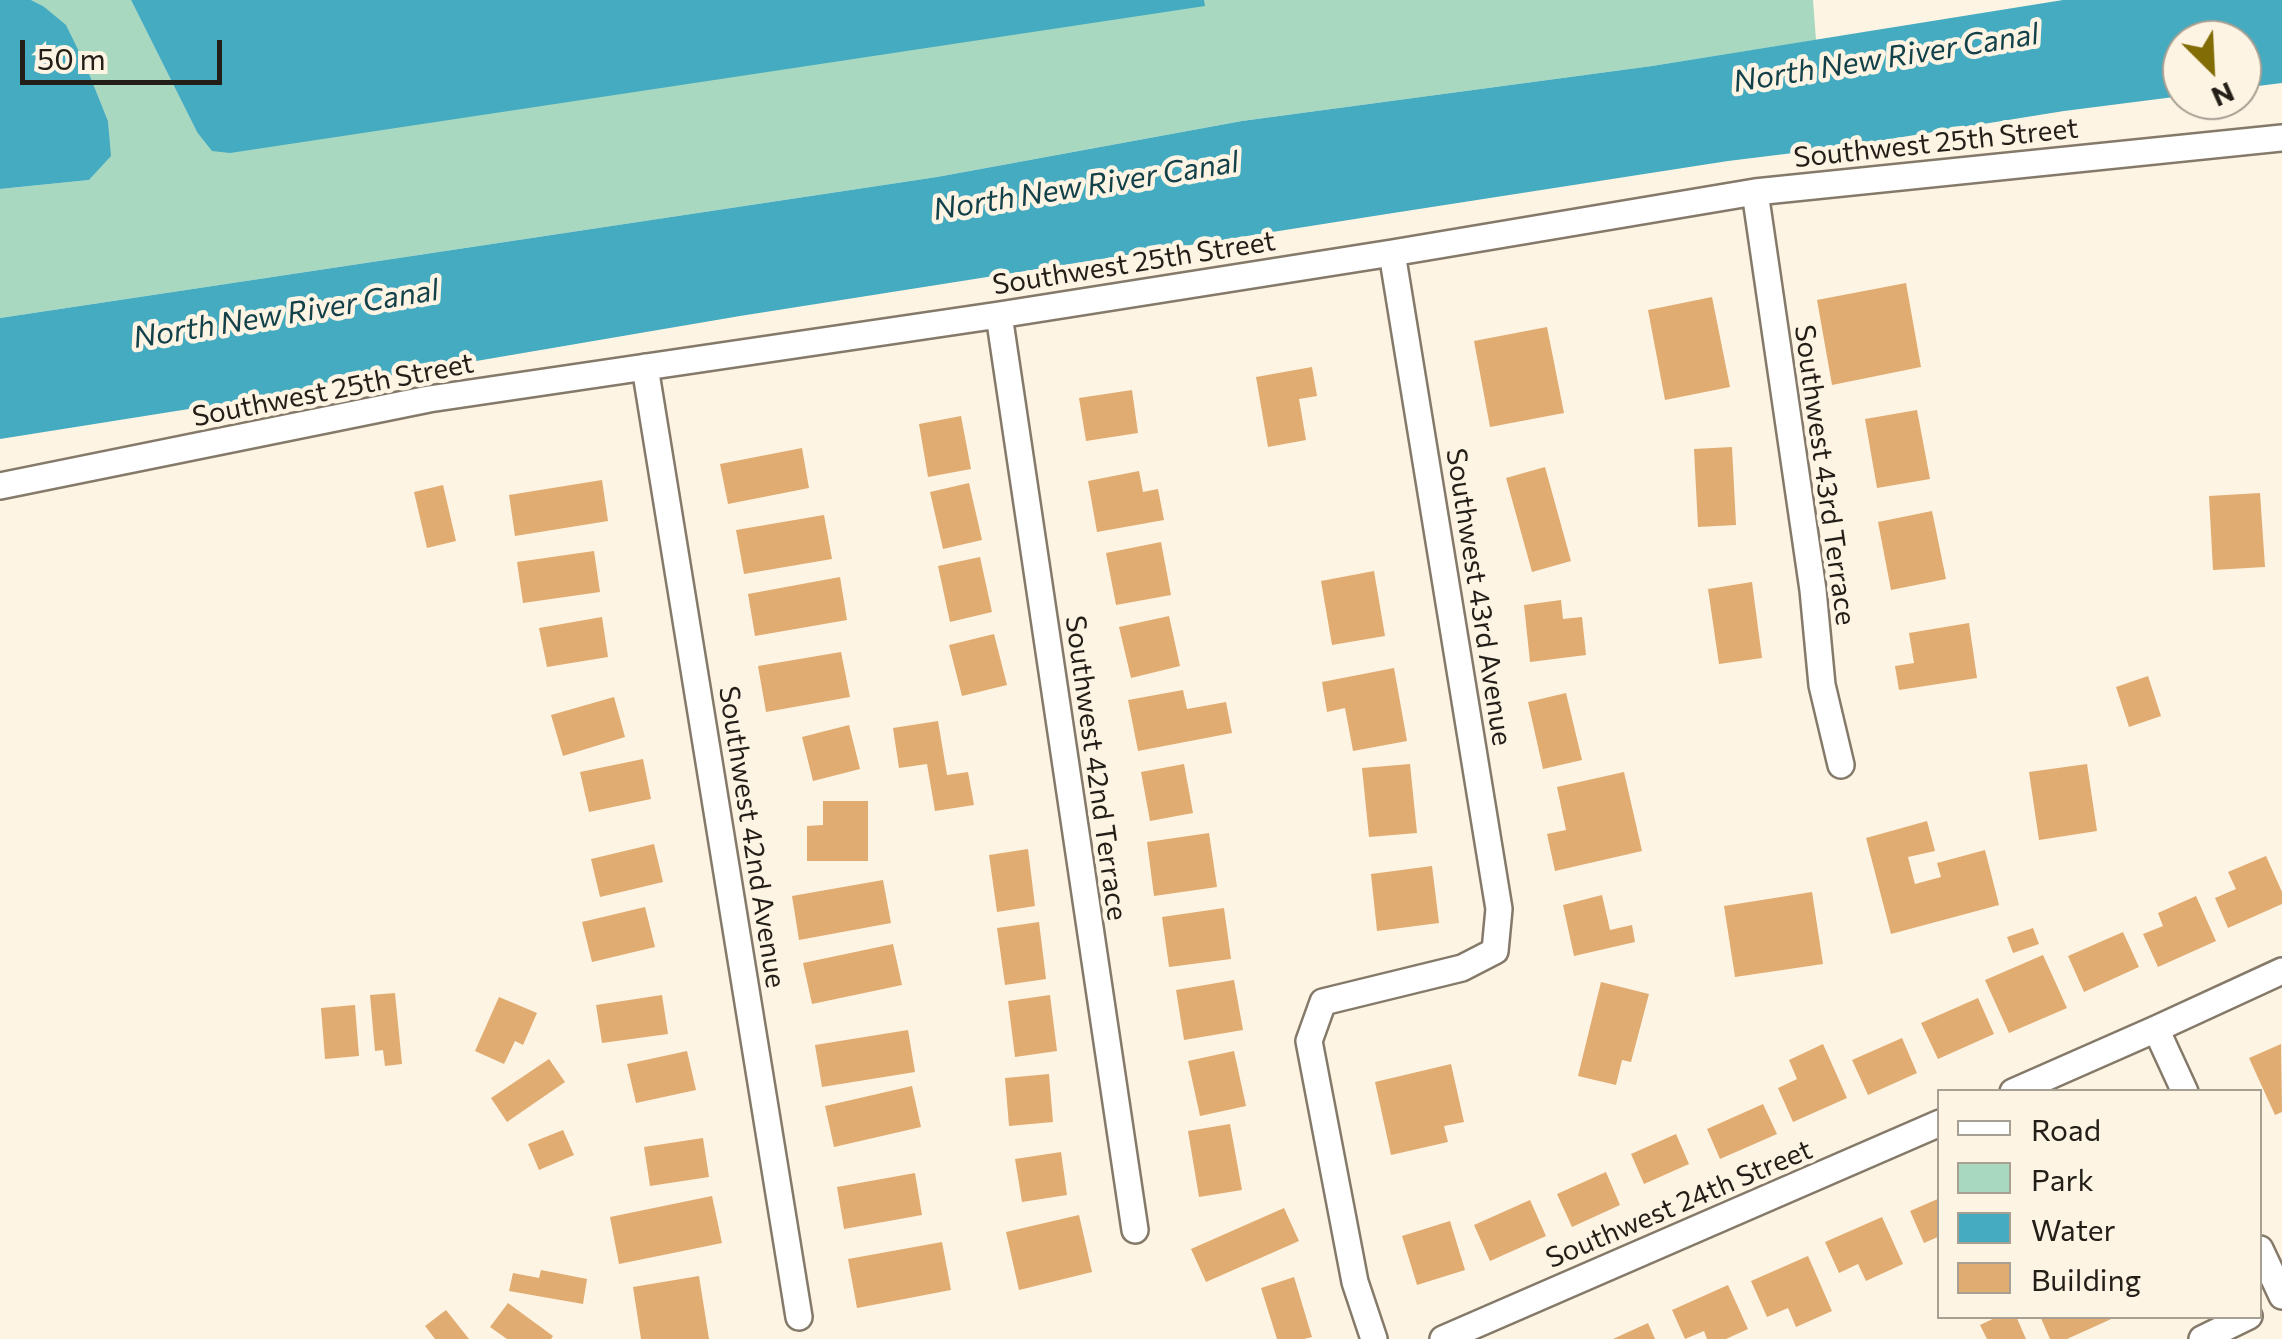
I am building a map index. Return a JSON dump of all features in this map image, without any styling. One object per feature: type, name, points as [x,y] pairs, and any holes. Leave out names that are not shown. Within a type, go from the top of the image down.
[{"type":"street","name":"Southwest 25th Street","points":[[0,486],[429,399],[1392,253],[1755,192],[2282,138]]},
{"type":"street","name":"Southwest 43rd Terrace","points":[[1755,192],[1814,590],[1822,685],[1840,766]]},
{"type":"street","name":"Southwest 43rd Avenue","points":[[1374,1339],[1355,1282],[1310,1040],[1323,1002],[1462,968],[1494,951],[1499,909],[1392,253]]},
{"type":"street","name":"Southwest 42nd Terrace","points":[[999,314],[1134,1230]]},
{"type":"street","name":"Southwest 42nd Avenue","points":[[645,367],[799,1317]]},
{"type":"street","points":[[2020,1089],[2282,971]]},
{"type":"street","points":[[2156,1029],[2185,1089]]},
{"type":"street","name":"Southwest 24th Street","points":[[1442,1339],[1937,1125]]},
{"type":"street","points":[[2262,1253],[2282,1298]]},
{"type":"street","points":[[2202,1339],[2243,1319]]},
{"type":"green space","points":[[31,0],[131,0],[197,132],[1204,5],[1204,0],[1813,0],[1816,40],[1242,121],[937,177],[0,318],[0,189],[89,180],[110,156],[108,121],[86,66],[43,6]]},
{"type":"water","points":[[0,0],[31,0],[66,25],[108,121],[111,156],[89,180],[0,189]]},
{"type":"water","points":[[131,0],[1204,0],[1205,6],[230,153],[212,151],[197,132]]},
{"type":"water","name":"North New River Canal","points":[[2063,0],[2282,0],[2282,83],[2262,86],[2262,20],[2162,20],[2162,99],[1374,216],[0,439],[0,318],[937,177],[1242,121],[1652,66]]},
{"type":"building","points":[[1906,283],[1921,367],[1832,385],[1817,300]]},
{"type":"building","points":[[1712,297],[1730,387],[1665,400],[1648,310]]},
{"type":"building","points":[[1547,327],[1564,413],[1490,427],[1474,341]]},
{"type":"building","points":[[1312,367],[1317,396],[1299,399],[1306,440],[1268,447],[1256,377]]},
{"type":"building","points":[[1132,390],[1138,433],[1086,441],[1079,398]]},
{"type":"building","points":[[1917,410],[1930,479],[1877,488],[1865,419]]},
{"type":"building","points":[[961,416],[971,469],[928,477],[919,424]]},
{"type":"building","points":[[1732,447],[1736,525],[1698,527],[1694,449]]},
{"type":"building","points":[[802,448],[809,488],[728,504],[720,464]]},
{"type":"building","points":[[1545,467],[1571,561],[1532,572],[1506,478]]},
{"type":"building","points":[[1139,471],[1143,492],[1158,489],[1164,520],[1097,532],[1088,481]]},
{"type":"building","points":[[602,480],[608,521],[515,536],[509,495]]},
{"type":"building","points":[[969,483],[982,540],[943,549],[930,492]]},
{"type":"building","points":[[443,485],[456,541],[427,548],[414,492]]},
{"type":"building","points":[[2260,493],[2265,567],[2213,570],[2209,496]]},
{"type":"building","points":[[1932,511],[1946,579],[1891,590],[1878,522]]},
{"type":"building","points":[[824,515],[832,559],[744,574],[736,530]]},
{"type":"building","points":[[1161,542],[1171,595],[1116,605],[1106,553]]},
{"type":"building","points":[[594,551],[600,592],[523,603],[517,562]]},
{"type":"building","points":[[980,557],[992,612],[950,622],[938,566]]},
{"type":"building","points":[[1374,571],[1385,636],[1332,645],[1321,581]]},
{"type":"building","points":[[840,577],[847,620],[755,636],[748,594]]},
{"type":"building","points":[[1752,582],[1762,658],[1719,664],[1708,589]]},
{"type":"building","points":[[1561,600],[1563,619],[1582,617],[1586,655],[1530,662],[1524,605]]},
{"type":"building","points":[[1169,616],[1180,666],[1131,678],[1119,627]]},
{"type":"building","points":[[602,617],[608,657],[547,667],[539,628]]},
{"type":"building","points":[[1969,623],[1977,678],[1899,690],[1895,666],[1914,663],[1909,633]]},
{"type":"building","points":[[994,634],[1007,685],[962,696],[949,645]]},
{"type":"building","points":[[841,652],[850,697],[766,712],[758,666]]},
{"type":"building","points":[[1394,668],[1407,741],[1353,751],[1345,708],[1327,712],[1322,682]]},
{"type":"building","points":[[2148,676],[2161,716],[2129,727],[2116,687]]},
{"type":"building","points":[[1183,690],[1187,709],[1226,702],[1232,733],[1138,751],[1128,700]]},
{"type":"building","points":[[1566,693],[1582,760],[1543,769],[1528,702]]},
{"type":"building","points":[[614,697],[625,737],[563,756],[551,715]]},
{"type":"building","points":[[938,721],[947,775],[968,772],[974,805],[935,811],[927,764],[899,768],[893,728]]},
{"type":"building","points":[[849,725],[860,769],[813,781],[802,737]]},
{"type":"building","points":[[643,759],[651,799],[589,812],[580,772]]},
{"type":"building","points":[[1184,764],[1193,813],[1150,821],[1141,772]]},
{"type":"building","points":[[1410,764],[1417,833],[1369,837],[1362,768]]},
{"type":"building","points":[[2087,764],[2097,831],[2039,840],[2029,772]]},
{"type":"building","points":[[1624,772],[1642,851],[1555,871],[1547,834],[1566,830],[1557,787]]},
{"type":"building","points":[[823,801],[868,801],[868,861],[807,861],[807,826],[823,825]]},
{"type":"building","points":[[1927,821],[1935,851],[1908,857],[1915,884],[1941,877],[1937,863],[1985,850],[1999,905],[1891,934],[1866,838]]},
{"type":"building","points":[[1209,833],[1217,887],[1154,896],[1147,842]]},
{"type":"building","points":[[654,844],[663,882],[600,897],[591,859]]},
{"type":"building","points":[[1028,849],[1035,906],[997,912],[989,855]]},
{"type":"building","points":[[2266,856],[2282,892],[2282,904],[2228,928],[2215,898],[2236,889],[2228,872]]},
{"type":"building","points":[[1432,866],[1439,923],[1377,931],[1371,874]]},
{"type":"building","points":[[883,880],[891,923],[799,940],[792,896]]},
{"type":"building","points":[[1812,892],[1823,964],[1735,977],[1724,906]]},
{"type":"building","points":[[1602,895],[1610,930],[1632,925],[1635,942],[1574,956],[1563,905]]},
{"type":"building","points":[[2196,896],[2216,941],[2158,967],[2143,934],[2163,926],[2158,913]]},
{"type":"building","points":[[645,907],[655,947],[592,962],[582,922]]},
{"type":"building","points":[[1224,908],[1231,959],[1169,967],[1162,917]]},
{"type":"building","points":[[1039,922],[1046,979],[1005,985],[997,928]]},
{"type":"building","points":[[2033,928],[2039,944],[2013,953],[2007,937]]},
{"type":"building","points":[[2123,932],[2139,967],[2084,992],[2068,956]]},
{"type":"building","points":[[893,944],[902,985],[812,1004],[803,963]]},
{"type":"building","points":[[2043,955],[2067,1008],[2009,1033],[1985,980]]},
{"type":"building","points":[[1234,980],[1243,1030],[1184,1040],[1176,990]]},
{"type":"building","points":[[1601,982],[1649,994],[1631,1062],[1622,1060],[1616,1085],[1578,1076]]},
{"type":"building","points":[[395,993],[402,1064],[385,1066],[383,1050],[375,1051],[370,995]]},
{"type":"building","points":[[662,995],[668,1034],[602,1043],[596,1005]]},
{"type":"building","points":[[1050,995],[1057,1051],[1015,1057],[1008,1001]]},
{"type":"building","points":[[499,997],[537,1013],[523,1045],[515,1041],[504,1064],[475,1051]]},
{"type":"building","points":[[1978,998],[1994,1034],[1938,1059],[1921,1023]]},
{"type":"building","points":[[355,1005],[359,1056],[325,1059],[321,1008]]},
{"type":"building","points":[[908,1030],[915,1072],[822,1087],[815,1045]]},
{"type":"building","points":[[1902,1038],[1917,1073],[1868,1095],[1852,1060]]},
{"type":"building","points":[[1823,1044],[1847,1098],[1793,1122],[1778,1088],[1797,1079],[1789,1060]]},
{"type":"building","points":[[2281,1044],[2282,1112],[2275,1115],[2249,1058]]},
{"type":"building","points":[[687,1051],[696,1090],[636,1103],[627,1064]]},
{"type":"building","points":[[1234,1051],[1246,1106],[1200,1116],[1188,1061]]},
{"type":"building","points":[[549,1059],[565,1082],[507,1122],[491,1098]]},
{"type":"building","points":[[1451,1064],[1464,1122],[1444,1126],[1448,1142],[1391,1155],[1375,1082]]},
{"type":"building","points":[[1049,1074],[1053,1122],[1009,1126],[1005,1078]]},
{"type":"building","points":[[912,1086],[921,1127],[834,1147],[825,1106]]},
{"type":"building","points":[[1763,1104],[1777,1134],[1720,1159],[1707,1129]]},
{"type":"building","points":[[1230,1124],[1242,1190],[1199,1197],[1188,1131]]},
{"type":"building","points":[[563,1130],[574,1155],[539,1170],[528,1144]]},
{"type":"building","points":[[1676,1134],[1689,1164],[1644,1184],[1631,1154]]},
{"type":"building","points":[[703,1138],[709,1177],[650,1186],[644,1147]]},
{"type":"building","points":[[1061,1152],[1067,1195],[1022,1202],[1015,1159]]},
{"type":"building","points":[[1606,1172],[1620,1205],[1572,1227],[1557,1194]]},
{"type":"building","points":[[915,1173],[922,1215],[844,1229],[837,1187]]},
{"type":"building","points":[[712,1196],[722,1243],[619,1264],[610,1217]]},
{"type":"building","points":[[1937,1199],[1937,1237],[1924,1243],[1910,1211]]},
{"type":"building","points":[[1530,1200],[1546,1236],[1490,1261],[1474,1225]]},
{"type":"building","points":[[1284,1208],[1299,1241],[1206,1282],[1191,1249]]},
{"type":"building","points":[[1079,1215],[1092,1272],[1019,1290],[1006,1232]]},
{"type":"building","points":[[1882,1217],[1903,1264],[1866,1281],[1858,1264],[1839,1273],[1825,1242]]},
{"type":"building","points":[[1450,1221],[1465,1270],[1417,1285],[1402,1236]]},
{"type":"building","points":[[942,1242],[951,1290],[857,1308],[848,1259]]},
{"type":"building","points":[[1808,1256],[1832,1311],[1796,1327],[1788,1308],[1767,1317],[1751,1281]]},
{"type":"building","points":[[541,1270],[587,1279],[583,1304],[509,1291],[513,1273],[539,1278]]},
{"type":"building","points":[[699,1276],[709,1339],[641,1339],[633,1287]]},
{"type":"building","points":[[1294,1277],[1312,1337],[1277,1339],[1261,1288]]},
{"type":"building","points":[[1728,1285],[1748,1329],[1726,1339],[1707,1339],[1704,1331],[1685,1339],[1672,1310]]},
{"type":"building","points":[[508,1303],[553,1336],[551,1339],[507,1339],[490,1327]]},
{"type":"building","points":[[446,1310],[469,1339],[435,1339],[425,1326]]},
{"type":"building","points":[[1993,1319],[2017,1319],[2026,1339],[1987,1339],[1980,1325]]},
{"type":"building","points":[[2041,1319],[2111,1319],[2067,1339],[2050,1339]]},
{"type":"building","points":[[1648,1323],[1655,1339],[1613,1339]]}]
